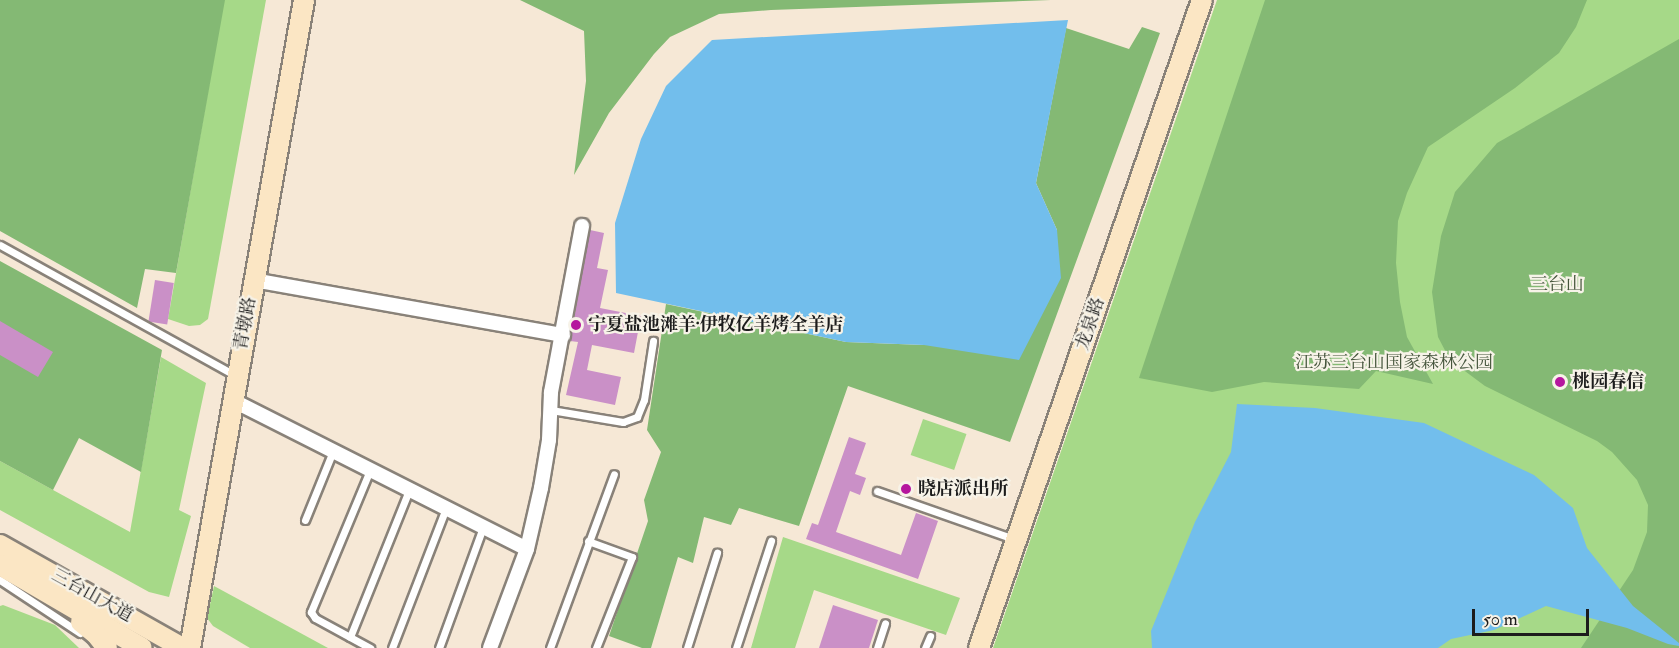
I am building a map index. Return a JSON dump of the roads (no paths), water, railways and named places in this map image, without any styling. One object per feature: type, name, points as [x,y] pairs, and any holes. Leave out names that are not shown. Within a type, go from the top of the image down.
[{"type":"main road","name":"青墩路","points":[[183,647],[232,400],[304,0]]},
{"type":"main road","name":"龙泉路","points":[[980,648],[1202,0]]},
{"type":"main road","name":"三台山大道","points":[[0,545],[13,574],[142,648]]},
{"type":"main road","name":"三台山大道","points":[[13,574],[183,647]]},
{"type":"main road","points":[[13,574],[96,634],[98,644]]},
{"type":"street","points":[[490,648],[527,549],[542,488],[551,392],[582,226]]},
{"type":"street","points":[[254,280],[563,335]]},
{"type":"street","points":[[232,400],[527,549]]},
{"type":"lane","points":[[0,245],[236,376]]},
{"type":"lane","points":[[551,410],[623,422],[637,417],[644,399],[653,341]]},
{"type":"lane","points":[[305,520],[333,451]]},
{"type":"lane","points":[[370,470],[311,612],[315,618],[370,648]]},
{"type":"lane","points":[[550,648],[614,474]]},
{"type":"lane","points":[[350,637],[409,490]]},
{"type":"lane","points":[[877,491],[1016,540]]},
{"type":"lane","points":[[392,648],[446,508]]},
{"type":"lane","points":[[439,648],[483,527]]},
{"type":"lane","points":[[588,541],[632,557],[596,648]]},
{"type":"lane","points":[[736,648],[771,541]]},
{"type":"lane","points":[[687,648],[717,553]]},
{"type":"lane","points":[[0,591],[13,574]]},
{"type":"lane","points":[[877,648],[885,623]]},
{"type":"lane","points":[[925,648],[930,636]]},
{"type":"water","points":[[1068,20],[1036,183],[1057,230],[1061,278],[1019,360],[924,345],[846,342],[616,293],[615,223],[641,139],[666,86],[712,40]]},
{"type":"water","points":[[1237,404],[1315,408],[1424,423],[1534,475],[1573,508],[1587,548],[1633,606],[1679,643],[1679,646],[1627,628],[1546,606],[1494,630],[1451,639],[1438,648],[1152,648],[1151,631],[1195,522],[1231,452]]},
{"type":"place","name":"宁夏盐池滩羊·伊牧亿羊烤全羊店","points":[[576,325]]},
{"type":"place","name":"桃园春信","points":[[1560,382]]},
{"type":"place","name":"晓店派出所","points":[[906,489]]},
{"type":"park label","name":"三台山","points":[[1557,285]]},
{"type":"park label","name":"江苏三台山国家森林公园","points":[[1394,363]]}]
